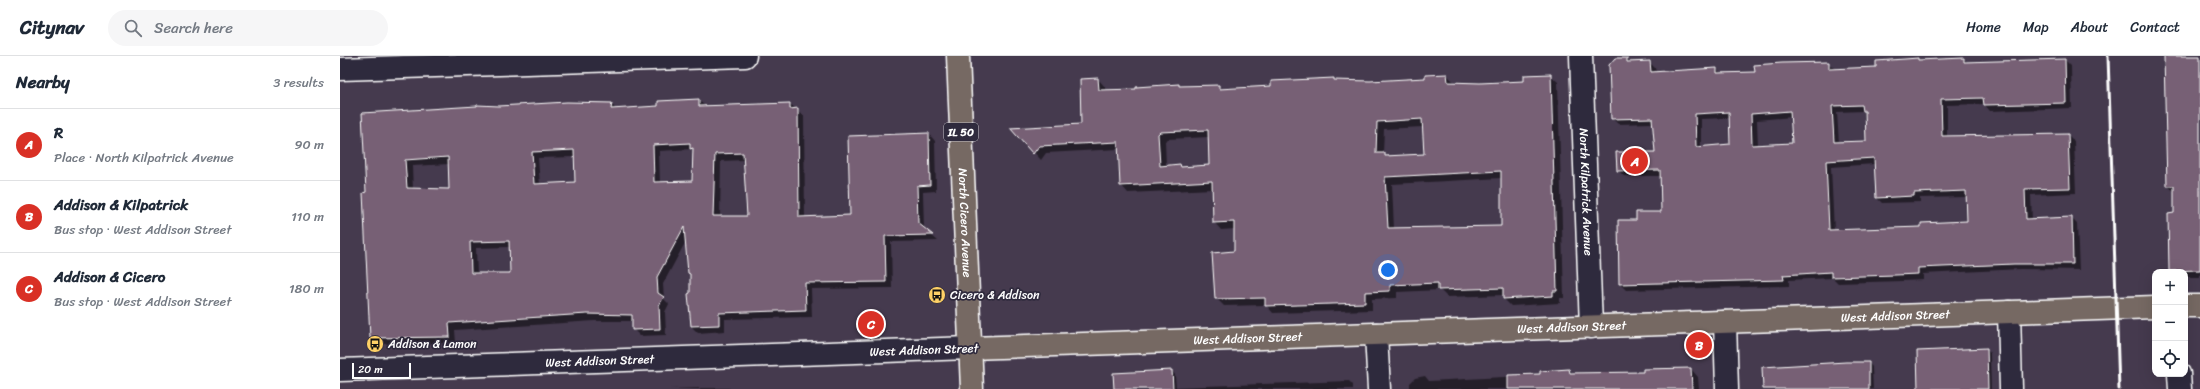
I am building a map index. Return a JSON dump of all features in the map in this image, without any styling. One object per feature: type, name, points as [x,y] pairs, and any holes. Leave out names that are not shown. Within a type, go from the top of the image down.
[{"type":"main road","name":"North Cicero Avenue","points":[[958,56],[972,389]]},
{"type":"main road","points":[[2188,306],[2200,306]]},
{"type":"main road","name":"West Addison Street","points":[[970,348],[2152,307]]},
{"type":"street","points":[[340,70],[746,56]]},
{"type":"street","name":"North Kilpatrick Avenue","points":[[1581,56],[1591,327]]},
{"type":"street","points":[[2009,312],[2011,389]]},
{"type":"street","points":[[1725,322],[1727,389]]},
{"type":"street","points":[[1376,334],[1379,389]]},
{"type":"street","name":"West Addison Street","points":[[340,370],[970,348]]},
{"type":"street","points":[[2179,377],[2180,389]]},
{"type":"building","points":[[2164,56],[2200,56],[2200,270],[2169,269],[2168,214],[2174,213],[2174,186],[2167,186]]},
{"type":"building","points":[[1615,58],[1627,58],[1627,62],[1650,61],[1651,72],[1717,68],[1717,73],[1755,72],[1754,65],[1782,63],[1829,62],[1829,69],[1876,67],[1876,61],[1918,58],[1918,60],[1964,58],[1964,62],[2065,59],[2066,103],[1984,105],[1983,98],[1941,99],[1942,136],[2068,134],[2070,188],[2025,189],[2026,219],[2072,217],[2073,264],[2014,264],[1918,268],[1918,274],[1895,275],[1831,277],[1831,272],[1783,275],[1784,280],[1619,284],[1618,220],[1636,220],[1636,212],[1661,212],[1660,170],[1617,171],[1616,152],[1655,152],[1652,118],[1611,119],[1609,65]],"holes":[[[1862,105],[1863,111],[1865,111],[1866,141],[1834,142],[1832,106]],[[1790,111],[1792,143],[1752,145],[1751,114]],[[1729,112],[1730,144],[1696,147],[1695,114]],[[1874,158],[1876,198],[1914,196],[1914,193],[1966,191],[1967,221],[1921,223],[1921,227],[1829,230],[1826,161]]]},
{"type":"building","points":[[1447,74],[1448,82],[1480,83],[1524,81],[1524,75],[1551,74],[1557,291],[1553,291],[1553,296],[1503,299],[1503,288],[1438,290],[1438,283],[1390,285],[1390,291],[1365,292],[1365,303],[1265,306],[1265,298],[1215,299],[1212,253],[1234,251],[1234,222],[1213,223],[1212,181],[1120,186],[1118,142],[1039,146],[1033,154],[1010,128],[1081,124],[1080,79],[1098,78],[1099,90],[1136,89],[1136,87],[1179,84],[1179,86],[1219,85],[1219,89],[1271,86],[1271,81],[1334,78],[1334,80],[1370,81],[1425,78],[1425,75]],"holes":[[[1422,119],[1424,154],[1385,156],[1385,153],[1376,153],[1377,122]],[[1208,130],[1209,165],[1181,167],[1180,164],[1160,166],[1158,134],[1160,132]],[[1501,171],[1501,226],[1388,228],[1385,177]]]},
{"type":"building","points":[[699,99],[699,106],[790,103],[790,109],[798,108],[799,217],[850,215],[848,136],[929,133],[930,185],[917,186],[918,223],[933,235],[885,236],[886,282],[805,283],[806,310],[719,313],[719,325],[691,326],[688,294],[690,293],[690,274],[688,273],[684,227],[657,277],[658,293],[664,297],[659,305],[660,329],[632,330],[632,315],[587,314],[449,323],[450,337],[370,338],[363,193],[366,192],[362,113],[477,105],[499,106],[567,102],[612,103],[611,109],[658,106],[658,101]],"holes":[[[690,143],[690,149],[693,148],[692,181],[654,182],[653,145]],[[574,150],[575,182],[534,184],[532,152]],[[743,153],[747,216],[713,216],[715,154]],[[448,157],[449,189],[407,188],[405,160]],[[509,241],[510,273],[471,273],[470,242]]]},
{"type":"building","points":[[1987,348],[1988,389],[1918,389],[1917,351]]},
{"type":"building","points":[[1869,362],[1869,389],[1763,389],[1762,367]]},
{"type":"building","points":[[1691,368],[1692,389],[1508,389],[1508,375],[1540,374],[1540,371],[1569,369],[1570,373],[1643,372],[1643,369]]},
{"type":"building","points":[[1172,370],[1173,389],[1114,389],[1113,373]]},
{"type":"railway","points":[[2108,56],[2119,389]]},
{"type":"place","name":"R","points":[[1635,161]]},
{"type":"place","name":"Cicero & Addison","points":[[937,295]]},
{"type":"place","name":"Addison & Cicero","points":[[871,324]]},
{"type":"place","name":"Addison & Lamon","points":[[375,344]]},
{"type":"place","name":"Addison & Kilpatrick","points":[[1699,345]]}]
